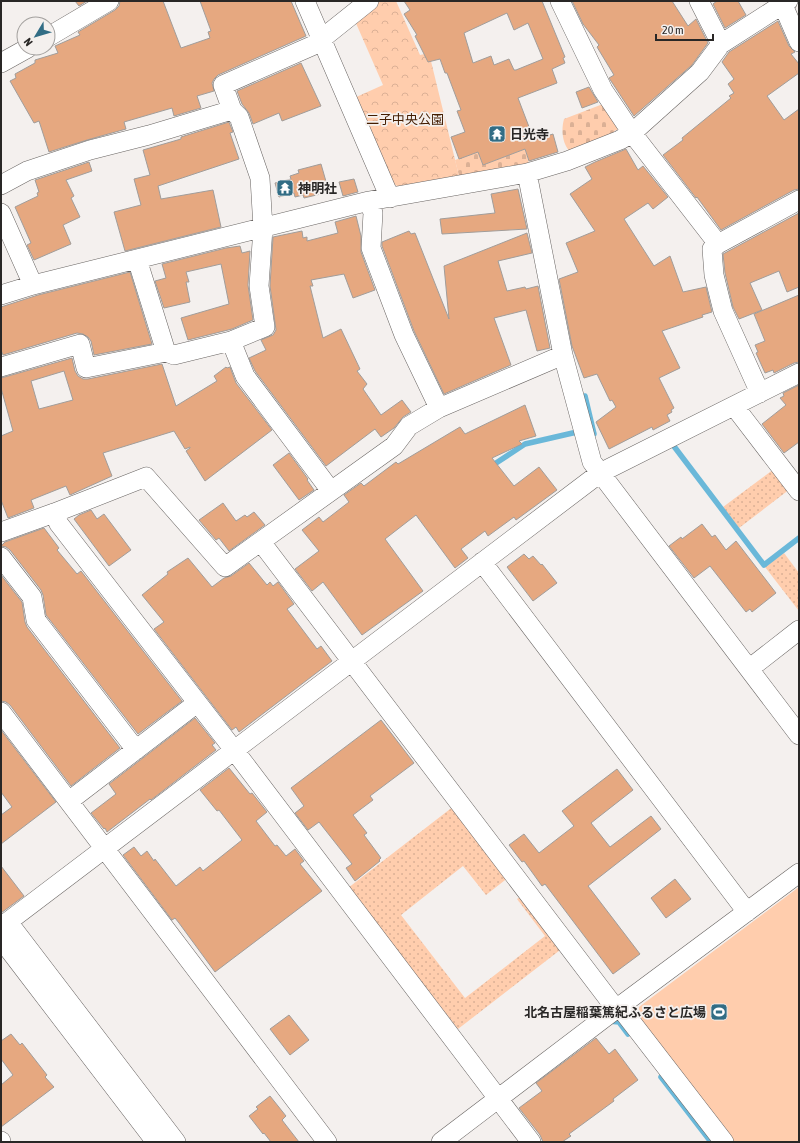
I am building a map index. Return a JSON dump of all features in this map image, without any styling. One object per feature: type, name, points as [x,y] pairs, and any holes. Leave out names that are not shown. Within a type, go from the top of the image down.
[{"type":"street","points":[[56,31],[109,1]]},
{"type":"street","points":[[305,1],[390,198]]},
{"type":"street","points":[[1,367],[80,344],[86,368],[166,352],[174,355],[231,341],[265,327],[259,286],[263,228],[260,178],[239,117],[232,110],[223,85],[314,45],[369,1]]},
{"type":"street","points":[[560,1],[603,90],[632,133],[718,244]]},
{"type":"street","points":[[699,1],[721,44]]},
{"type":"street","points":[[1,295],[33,285],[369,201],[527,173],[574,159],[620,140],[632,133],[700,72],[721,44],[785,3],[799,42]]},
{"type":"street","points":[[1,63],[16,55]]},
{"type":"street","points":[[1,185],[27,171],[90,150],[149,135],[232,110]]},
{"type":"street","points":[[527,173],[563,355],[592,462],[799,735]]},
{"type":"street","points":[[760,393],[723,311],[714,275],[712,249],[718,244],[799,200]]},
{"type":"street","points":[[369,201],[373,213],[371,248],[404,335],[440,408]]},
{"type":"street","points":[[1,213],[33,285]]},
{"type":"street","points":[[137,259],[166,352]]},
{"type":"street","points":[[231,341],[245,376],[331,491]]},
{"type":"street","points":[[2,528],[54,513],[146,477],[225,567],[394,446],[409,426],[440,408],[563,355]]},
{"type":"street","points":[[176,1142],[5,924],[600,473],[799,373]]},
{"type":"street","points":[[734,406],[799,491]]},
{"type":"street","points":[[54,513],[59,524],[234,750],[531,1142]]},
{"type":"street","points":[[261,542],[351,662],[617,1007],[724,1142]]},
{"type":"street","points":[[1,557],[32,597],[36,620],[136,750]]},
{"type":"street","points":[[482,562],[747,912]]},
{"type":"street","points":[[749,669],[799,630]]},
{"type":"street","points":[[69,801],[197,703]]},
{"type":"street","points":[[1,712],[327,1142]]},
{"type":"street","points":[[441,1142],[617,1007],[799,873]]},
{"type":"street","points":[[1,939],[156,1142]]},
{"type":"green space","name":"二子中央公園","points":[[380,1],[396,1],[420,55],[429,53],[459,176],[399,187],[392,183],[354,98],[383,85],[355,21]]},
{"type":"green space","points":[[603,104],[621,128],[614,131],[616,136],[571,153],[563,137],[564,119]]},
{"type":"green space","points":[[525,149],[529,163],[459,176],[455,160],[478,152],[483,165]]},
{"type":"green space","points":[[774,469],[790,489],[739,528],[723,507]]},
{"type":"green space","points":[[784,553],[799,573],[799,611],[765,567]]},
{"type":"green space","points":[[454,806],[509,877],[486,895],[463,866],[401,915],[465,998],[545,936],[517,899],[523,895],[564,947],[458,1029],[348,888]]},
{"type":"green space","name":"北名古屋稲葉篤紀ふるさと広場","points":[[799,887],[799,1142],[734,1142],[638,1017],[639,1007]]},
{"type":"building","points":[[75,1],[87,1],[79,6]]},
{"type":"building","points":[[120,1],[163,1],[181,48],[210,38],[208,32],[211,31],[200,1],[291,1],[306,36],[218,75],[212,83],[214,91],[197,96],[201,108],[174,116],[172,108],[124,122],[126,129],[49,152],[39,121],[34,123],[10,81],[16,78],[15,74],[35,63],[35,60],[48,56],[56,56],[56,54],[58,53],[56,46],[80,35],[78,32],[115,10],[119,6]]},
{"type":"building","points":[[404,1],[542,1],[565,57],[563,58],[565,63],[552,69],[557,83],[518,98],[534,140],[553,134],[558,152],[529,161],[525,149],[483,165],[478,152],[459,159],[451,137],[465,132],[457,111],[461,110],[440,59],[428,62],[415,36],[417,35],[404,14],[410,10]],"holes":[[[507,13],[514,30],[528,23],[543,59],[516,70],[514,70],[509,59],[494,65],[491,56],[473,63],[464,33]]]},
{"type":"building","points":[[572,1],[672,1],[688,26],[696,19],[708,43],[692,65],[634,116],[609,78],[614,75],[597,47],[599,45],[583,24]]},
{"type":"building","points":[[717,1],[738,1],[746,15],[725,28],[713,4]]},
{"type":"building","points":[[778,21],[789,46],[795,52],[791,54],[799,64],[799,73],[767,96],[784,120],[799,109],[799,189],[794,190],[721,230],[697,197],[696,198],[663,155],[683,140],[682,138],[731,98],[729,96],[734,93],[728,84],[734,79],[722,62],[729,52]]},
{"type":"building","points":[[301,63],[321,106],[282,121],[279,113],[253,124],[237,91]]},
{"type":"building","points":[[589,87],[598,102],[582,108],[576,92]]},
{"type":"building","points":[[229,122],[233,132],[230,133],[239,159],[158,186],[161,199],[213,190],[221,227],[125,251],[114,212],[141,205],[134,179],[150,175],[143,150],[181,139],[181,137]]},
{"type":"building","points":[[626,149],[638,170],[643,166],[668,197],[653,209],[648,203],[624,219],[654,266],[670,256],[683,292],[706,287],[712,312],[702,315],[703,317],[662,331],[680,368],[659,378],[674,408],[671,410],[672,412],[667,415],[670,421],[653,430],[652,427],[609,449],[596,422],[616,407],[612,400],[610,401],[597,374],[584,378],[572,346],[559,279],[578,272],[566,243],[595,231],[570,194],[592,179],[585,167]]},
{"type":"building","points":[[89,162],[92,171],[66,180],[74,196],[71,198],[80,217],[63,225],[71,244],[34,260],[27,245],[31,243],[15,207],[38,196],[37,193],[39,192],[35,180]]},
{"type":"building","points":[[321,164],[329,192],[304,198],[303,195],[295,197],[294,193],[279,197],[275,183],[291,179],[290,176],[299,173],[298,170]]},
{"type":"building","points":[[354,179],[358,192],[343,196],[339,182]]},
{"type":"building","points":[[518,189],[527,229],[442,234],[440,219],[495,213],[491,194]]},
{"type":"building","points":[[799,213],[799,287],[787,292],[779,271],[750,283],[762,310],[739,319],[733,307],[725,273],[723,254]]},
{"type":"building","points":[[356,216],[361,236],[361,252],[375,290],[353,298],[344,274],[311,280],[313,286],[310,286],[323,338],[341,329],[360,369],[357,371],[367,384],[363,389],[381,415],[402,400],[411,412],[403,417],[394,428],[381,437],[375,429],[326,466],[255,371],[249,358],[266,350],[261,340],[273,335],[276,330],[270,286],[273,237],[302,231],[303,238],[307,237],[307,241],[338,233],[335,222]]},
{"type":"building","points":[[409,231],[411,234],[415,233],[449,319],[444,266],[527,233],[532,253],[498,261],[507,291],[538,286],[550,348],[537,351],[526,310],[494,318],[511,365],[444,394],[414,331],[382,246],[382,242]]},
{"type":"building","points":[[240,246],[242,253],[250,251],[248,285],[253,320],[232,329],[188,340],[181,318],[229,304],[221,264],[186,272],[189,282],[186,282],[190,302],[164,308],[155,281],[166,278],[162,264]]},
{"type":"building","points":[[130,272],[152,344],[94,355],[91,341],[88,337],[77,333],[3,355],[1,350],[1,307],[38,295]]},
{"type":"building","points":[[799,295],[799,362],[774,373],[773,370],[765,373],[756,353],[758,352],[755,345],[765,341],[754,314]]},
{"type":"building","points":[[72,358],[75,371],[78,376],[83,379],[162,364],[176,406],[217,381],[214,376],[226,367],[230,367],[236,383],[272,430],[205,481],[186,451],[190,447],[185,449],[174,431],[103,453],[112,476],[70,495],[66,486],[31,500],[34,508],[8,518],[1,500],[1,436],[13,431],[1,388],[1,378]],"holes":[[[64,371],[73,400],[39,409],[31,381]]]},
{"type":"building","points":[[799,385],[799,442],[784,453],[762,424],[786,405],[780,398],[784,396],[783,393]]},
{"type":"building","points":[[525,405],[536,436],[519,441],[522,444],[492,458],[514,486],[539,467],[557,490],[516,520],[514,517],[488,536],[485,531],[461,549],[468,558],[455,568],[416,515],[385,539],[423,591],[362,635],[323,582],[312,591],[295,569],[319,551],[302,530],[319,517],[323,522],[349,502],[344,495],[361,483],[364,486],[396,462],[398,464],[460,427],[465,434]]},
{"type":"building","points":[[289,453],[314,490],[299,500],[273,465]]},
{"type":"building","points":[[223,503],[236,521],[245,515],[247,517],[254,512],[265,525],[229,551],[219,538],[216,540],[199,520]]},
{"type":"building","points":[[91,510],[97,519],[104,514],[131,550],[109,566],[74,519]]},
{"type":"building","points":[[702,524],[712,537],[715,535],[726,550],[736,541],[776,593],[752,612],[750,609],[746,612],[710,566],[694,578],[669,546],[681,537],[682,539]]},
{"type":"building","points":[[44,528],[59,548],[57,550],[77,574],[81,571],[182,701],[138,734],[46,615],[41,590],[10,550],[1,546],[5,542]]},
{"type":"building","points":[[524,554],[529,559],[533,556],[541,565],[542,564],[557,583],[533,601],[507,567]]},
{"type":"building","points":[[188,558],[212,587],[249,563],[267,585],[270,582],[273,586],[278,582],[294,604],[287,609],[317,649],[321,646],[332,661],[239,732],[236,727],[232,730],[154,629],[164,622],[142,595],[168,574],[167,572]]},
{"type":"building","points":[[1,575],[22,602],[27,627],[120,748],[71,786],[10,705],[1,701]]},
{"type":"building","points":[[195,718],[215,743],[212,745],[216,750],[107,832],[91,813],[116,794],[109,784]]},
{"type":"building","points":[[381,720],[414,763],[370,796],[373,800],[353,815],[367,833],[364,835],[381,858],[379,860],[380,861],[355,881],[346,868],[352,864],[319,822],[308,830],[295,813],[304,806],[291,788]]},
{"type":"building","points":[[1,730],[56,802],[1,844],[1,815],[12,807],[1,792]]},
{"type":"building","points":[[229,768],[267,812],[256,821],[275,846],[277,845],[286,856],[295,849],[304,861],[300,864],[322,891],[215,972],[179,923],[175,918],[172,920],[123,855],[134,847],[141,856],[147,851],[176,886],[200,867],[203,871],[242,840],[219,810],[217,811],[200,790]]},
{"type":"building","points":[[617,769],[633,790],[591,823],[610,847],[651,816],[661,829],[588,886],[640,954],[613,974],[545,884],[542,886],[524,861],[522,862],[509,845],[524,834],[539,853],[574,826],[562,811]]},
{"type":"building","points":[[1,866],[24,896],[1,913]]},
{"type":"building","points":[[675,879],[691,899],[666,918],[651,898]]},
{"type":"building","points":[[289,1015],[309,1040],[290,1055],[270,1029]]},
{"type":"building","points":[[11,1034],[20,1045],[22,1043],[47,1075],[45,1077],[54,1087],[1,1127],[1,1085],[13,1075],[1,1059],[1,1041]]},
{"type":"building","points":[[596,1038],[609,1054],[615,1049],[638,1080],[613,1099],[614,1101],[569,1134],[571,1136],[562,1142],[543,1142],[540,1135],[519,1108],[542,1091],[536,1083]]},
{"type":"building","points":[[270,1096],[286,1116],[282,1120],[299,1142],[271,1142],[249,1116],[258,1109],[256,1107]]},
{"type":"waterway","points":[[585,396],[594,434]]},
{"type":"waterway","points":[[490,467],[525,444],[577,432]]},
{"type":"waterway","points":[[673,445],[764,565],[799,538]]},
{"type":"waterway","points":[[608,1021],[619,1022],[628,1034]]},
{"type":"waterway","points":[[661,1077],[711,1142]]},
{"type":"place","name":"日光寺","points":[[497,134]]},
{"type":"place","name":"神明社","points":[[285,188]]},
{"type":"place","name":"北名古屋稲葉篤紀ふるさと広場","points":[[719,1012]]}]
